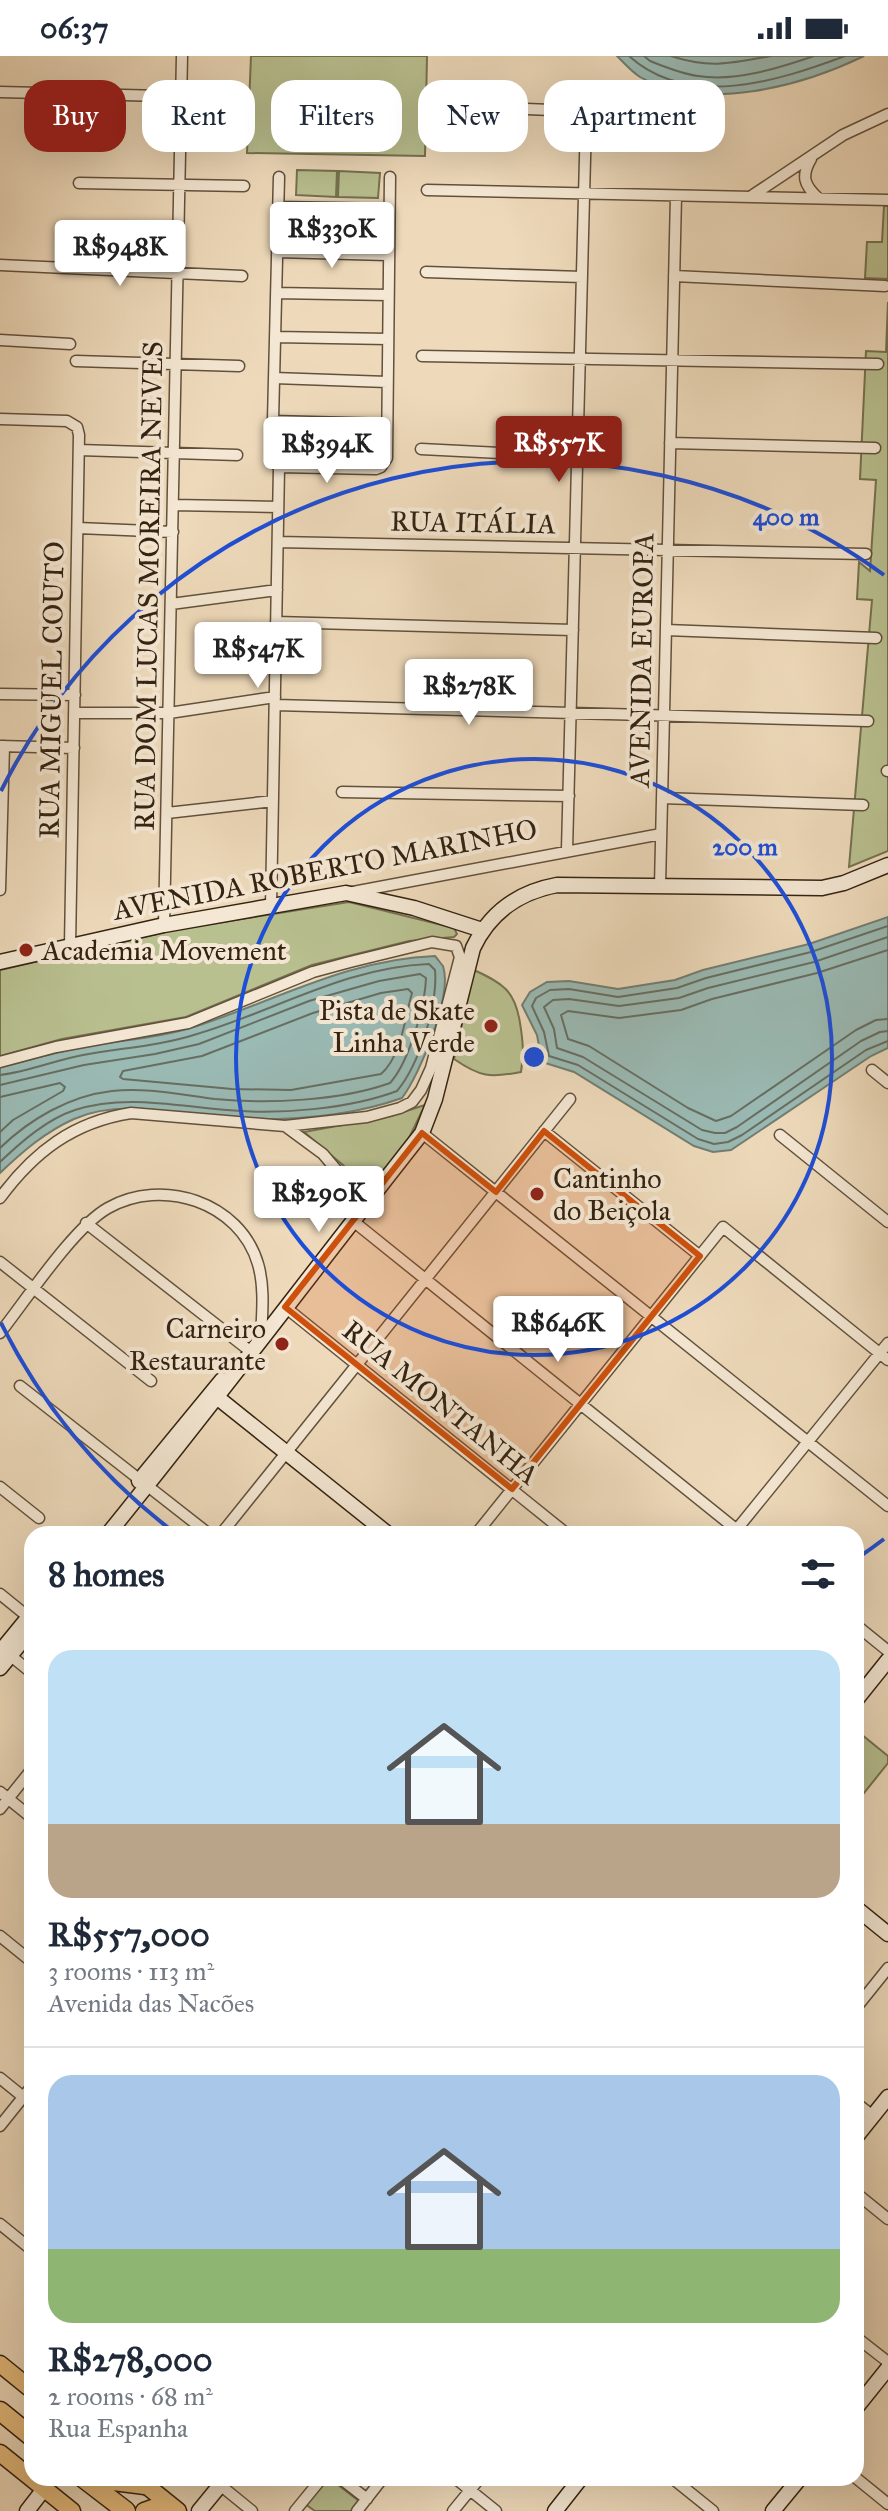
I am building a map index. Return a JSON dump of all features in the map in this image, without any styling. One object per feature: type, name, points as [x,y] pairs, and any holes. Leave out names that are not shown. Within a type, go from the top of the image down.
[{"type":"highway","points":[[0,2411],[24,2430]]},
{"type":"highway","points":[[93,2486],[126,2511]]},
{"type":"main road","points":[[103,1526],[143,1483],[261,1338],[422,1133],[439,1087],[468,962],[490,919],[514,900],[541,888],[579,884],[822,888],[844,883],[888,865]]},
{"type":"main road","name":"AVENIDA ROBERTO MARINHO","points":[[0,962],[164,925],[346,893]]},
{"type":"main road","points":[[346,893],[414,908],[482,930]]},
{"type":"main road","points":[[214,1395],[378,1526]]},
{"type":"main road","points":[[113,1526],[143,1483]]},
{"type":"main road","points":[[0,1668],[4,1653],[24,1629]]},
{"type":"main road","points":[[864,1690],[888,1660]]},
{"type":"main road","points":[[864,1914],[888,1934]]},
{"type":"main road","points":[[864,2127],[888,2097]]},
{"type":"main road","points":[[0,2364],[24,2384]]},
{"type":"main road","points":[[864,2397],[888,2365]]},
{"type":"main road","points":[[0,2453],[24,2473]]},
{"type":"main road","points":[[40,2486],[72,2511]]},
{"type":"main road","points":[[146,2486],[176,2509]]},
{"type":"main road","points":[[199,2511],[220,2486]]},
{"type":"main road","points":[[555,2511],[574,2486]]},
{"type":"main road","points":[[773,2511],[793,2486]]},
{"type":"main road","points":[[27,2511],[44,2489]]},
{"type":"main road","points":[[144,2511],[158,2506],[176,2509]]},
{"type":"street","name":"RUA DOM LUCAS MOREIRA NEVES","points":[[182,56],[182,80]]},
{"type":"street","points":[[0,92],[142,95]]},
{"type":"street","points":[[528,109],[576,111],[583,113],[586,120],[567,850]]},
{"type":"street","points":[[752,196],[843,135],[888,114]]},
{"type":"street","name":"RUA DOM LUCAS MOREIRA NEVES","points":[[164,925],[181,152]]},
{"type":"street","points":[[811,157],[803,179],[807,189],[818,198]]},
{"type":"street","points":[[279,177],[272,461],[279,467],[381,467],[387,458],[390,177]]},
{"type":"street","points":[[79,183],[244,186]]},
{"type":"street","points":[[427,190],[888,200]]},
{"type":"street","name":"AVENIDA EUROPA","points":[[660,886],[676,196]]},
{"type":"street","points":[[278,207],[389,209]]},
{"type":"street","points":[[277,252],[388,255]]},
{"type":"street","points":[[0,265],[242,276]]},
{"type":"street","points":[[426,272],[582,277]]},
{"type":"street","points":[[674,276],[885,286]]},
{"type":"street","points":[[276,293],[388,295]]},
{"type":"street","points":[[275,337],[388,339]]},
{"type":"street","points":[[0,340],[70,344]]},
{"type":"street","points":[[422,356],[878,364]]},
{"type":"street","points":[[76,361],[239,366]]},
{"type":"street","points":[[274,378],[387,382]]},
{"type":"street","name":"RUA MIGUEL COUTO","points":[[0,419],[67,421],[77,427],[79,435],[70,946]]},
{"type":"street","points":[[273,421],[387,424]]},
{"type":"street","points":[[670,443],[875,448]]},
{"type":"street","points":[[421,449],[577,457]]},
{"type":"street","points":[[79,450],[237,455]]},
{"type":"street","points":[[271,906],[279,467]]},
{"type":"street","points":[[173,505],[278,507]]},
{"type":"street","points":[[78,528],[173,532]]},
{"type":"street","name":"RUA ITÁLIA","points":[[278,542],[866,554]]},
{"type":"street","points":[[171,604],[277,590]]},
{"type":"street","points":[[276,622],[573,630]]},
{"type":"street","points":[[666,630],[876,638]]},
{"type":"street","points":[[0,694],[75,695]]},
{"type":"street","points":[[74,713],[169,713],[275,701],[868,721]]},
{"type":"street","points":[[0,890],[2,746],[74,748]]},
{"type":"street","points":[[342,792],[569,796]]},
{"type":"street","points":[[662,798],[863,805]]},
{"type":"street","points":[[167,813],[273,801]]},
{"type":"street","name":"AVENIDA ROBERTO MARINHO","points":[[346,893],[661,834]]},
{"type":"street","points":[[0,1062],[56,1047],[188,1023],[313,972],[432,942],[456,946],[460,957],[431,1068],[412,1102],[367,1117],[285,1126],[131,1113],[110,1116],[73,1130],[47,1148],[0,1198]]},
{"type":"street","points":[[872,1070],[888,1083]]},
{"type":"street","points":[[227,1526],[570,1099]]},
{"type":"street","points":[[285,1126],[323,1154],[366,1205]]},
{"type":"street","points":[[544,1131],[700,1256]]},
{"type":"street","points":[[422,1133],[888,1506]]},
{"type":"street","points":[[780,1135],[888,1222]]},
{"type":"street","points":[[0,1333],[86,1223],[107,1208],[132,1197],[158,1192],[183,1195],[211,1208],[237,1226],[250,1244],[263,1293],[261,1338]]},
{"type":"street","points":[[353,1221],[729,1526]]},
{"type":"street","points":[[86,1223],[248,1354]]},
{"type":"street","points":[[482,1526],[723,1227],[884,1357]]},
{"type":"street","points":[[0,1262],[151,1381]]},
{"type":"street","name":"RUA MONTANHA","points":[[285,1307],[557,1526]]},
{"type":"street","points":[[743,1526],[808,1442],[884,1357],[888,1343]]},
{"type":"street","points":[[20,1386],[199,1526]]},
{"type":"street","points":[[0,1487],[39,1518]]},
{"type":"street","points":[[0,1594],[24,1614]]},
{"type":"street","points":[[864,1632],[888,1651]]},
{"type":"street","points":[[4,1653],[24,1667]]},
{"type":"street","points":[[0,1809],[4,1796],[24,1777]]},
{"type":"street","points":[[4,1796],[24,1812]]},
{"type":"street","points":[[0,1936],[24,1956]]},
{"type":"street","points":[[864,1998],[888,1968]]},
{"type":"street","points":[[0,2078],[24,2097]]},
{"type":"street","points":[[0,2126],[24,2104]]},
{"type":"street","points":[[864,2109],[873,2116]]},
{"type":"street","points":[[864,2200],[888,2219]]},
{"type":"street","points":[[0,2224],[24,2244]]},
{"type":"street","points":[[864,2344],[888,2365]]},
{"type":"street","points":[[864,2484],[888,2504]]},
{"type":"street","points":[[227,2486],[252,2511]]},
{"type":"street","points":[[299,2510],[316,2486]]},
{"type":"street","points":[[350,2486],[367,2499]]},
{"type":"street","points":[[357,2511],[377,2486]]},
{"type":"street","points":[[465,2486],[496,2511]]},
{"type":"street","points":[[453,2511],[473,2486]]},
{"type":"street","points":[[682,2486],[713,2511]]},
{"type":"highlighted area","points":[[544,1131],[700,1256],[512,1489],[285,1307],[422,1133],[496,1192]]},
{"type":"green space","points":[[251,56],[427,56],[427,80],[418,80],[418,152],[425,152],[425,156],[247,153],[255,152],[255,80],[250,80]]},
{"type":"green space","points":[[297,170],[337,171],[336,197],[296,195]]},
{"type":"green space","points":[[339,171],[380,173],[378,198],[338,197]]},
{"type":"green space","points":[[884,206],[888,206],[888,279],[865,278],[867,242],[882,242]]},
{"type":"green space","points":[[888,302],[888,851],[849,867],[872,600],[857,599],[859,562],[870,571],[876,480],[860,479],[866,351],[886,352]]},
{"type":"green space","points":[[349,902],[454,928],[457,934],[454,937],[409,941],[312,965],[186,1017],[62,1039],[0,1056],[0,970],[178,929]]},
{"type":"green space","name":"Pista de Skate Linha Verde","points":[[474,970],[500,984],[515,1003],[522,1042],[521,1072],[486,1074],[454,1059]]},
{"type":"green space","points":[[425,1105],[409,1138],[365,1194],[344,1166],[304,1132],[391,1116]]},
{"type":"green space","points":[[864,1736],[888,1756],[888,1763],[864,1793]]},
{"type":"green space","points":[[319,2486],[339,2486],[359,2501],[351,2511],[315,2511],[305,2504]]},
{"type":"water","points":[[617,56],[864,56],[783,85],[725,94],[725,80],[647,80]]},
{"type":"water","points":[[888,917],[888,1048],[871,1056],[731,1150],[713,1152],[694,1146],[574,1072],[542,1062],[537,1035],[522,1005],[530,992],[547,982],[569,981],[618,989],[675,980],[809,944]]},
{"type":"water","points":[[435,956],[443,966],[445,979],[439,1014],[426,1053],[402,1098],[340,1114],[275,1119],[232,1119],[153,1110],[112,1109],[74,1119],[53,1130],[0,1173],[0,1067],[73,1049],[183,1030],[343,973],[403,959]]},
{"type":"place","name":"Academia Movement","points":[[26,950]]},
{"type":"place","name":"Pista de Skate Linha Verde","points":[[491,1026]]},
{"type":"place","name":"Cantinho do Beiçola","points":[[537,1194]]},
{"type":"place","name":"Carneiro Restaurante","points":[[282,1344]]}]
